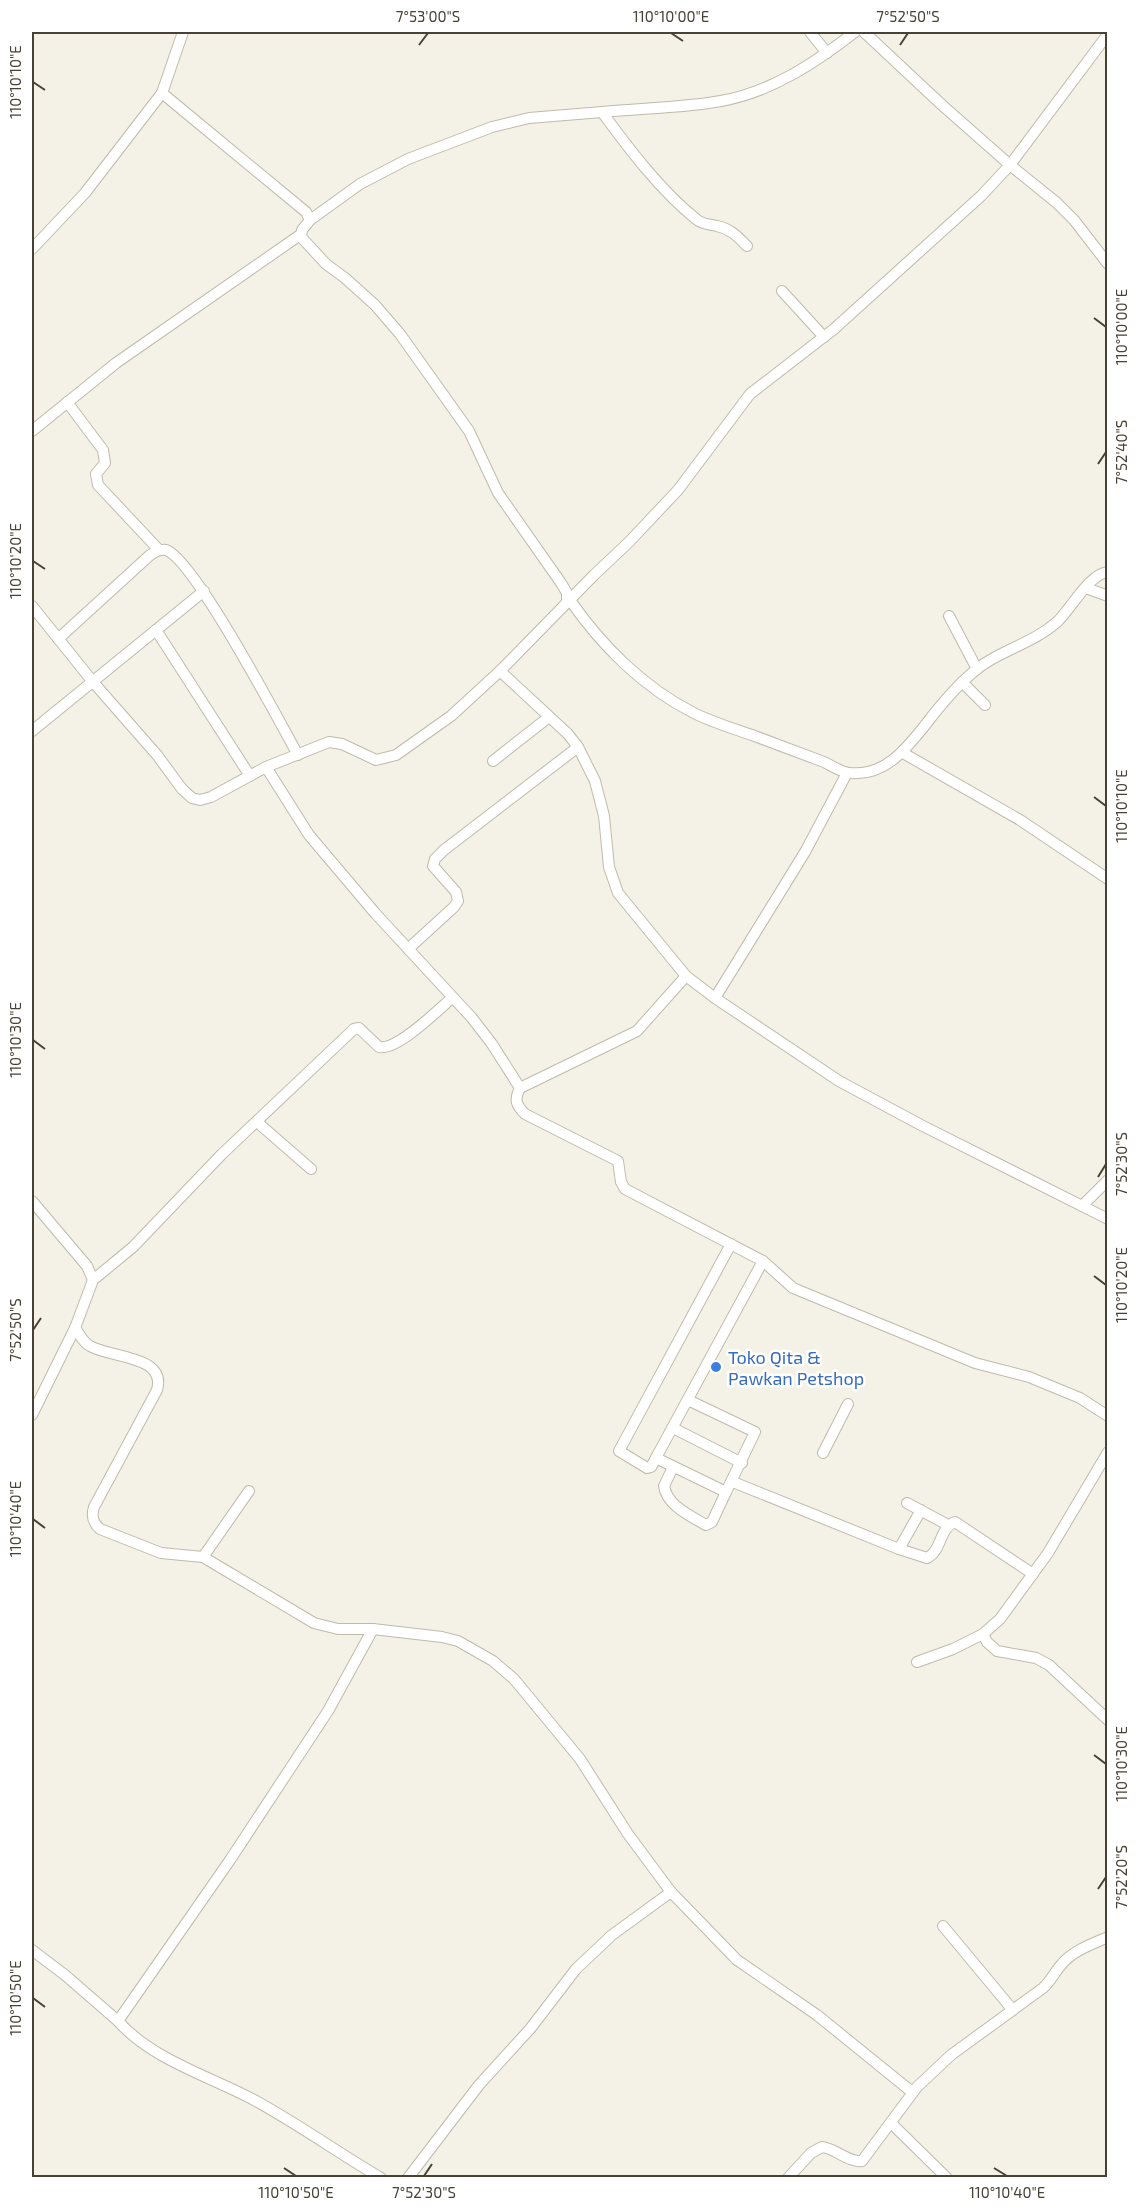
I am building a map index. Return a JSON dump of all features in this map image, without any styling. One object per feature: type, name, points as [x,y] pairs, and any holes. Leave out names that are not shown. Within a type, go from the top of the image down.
[{"type":"street","points":[[32,249],[85,193],[162,93],[183,32]]},
{"type":"street","points":[[810,32],[827,53]]},
{"type":"street","points":[[32,431],[116,363],[300,235],[310,220],[360,184],[408,159],[492,127],[529,118],[672,108],[742,96],[803,70],[855,32]]},
{"type":"street","points":[[864,32],[1010,165],[1057,203],[1074,220],[1107,264]]},
{"type":"street","points":[[32,606],[192,798],[206,799],[266,768],[329,742],[336,742],[370,759],[383,760],[396,755],[451,716],[500,671],[629,542],[678,490],[750,394],[824,337],[951,225],[1010,165],[1107,34]]},
{"type":"street","points":[[162,93],[306,212],[310,220]]},
{"type":"street","points":[[602,112],[622,140],[692,216],[699,222],[717,226],[735,234],[747,246]]},
{"type":"street","points":[[300,235],[326,264],[375,305],[400,334],[469,430],[498,493],[561,583],[567,593],[568,601],[586,624],[638,675],[676,704],[694,713],[847,773],[869,772],[886,765],[903,753],[963,682],[977,669],[1044,632],[1062,617],[1094,578],[1107,572]]},
{"type":"street","points":[[782,291],[824,337]]},
{"type":"street","points":[[67,402],[103,450],[105,463],[96,474],[98,485],[159,550]]},
{"type":"street","points":[[58,639],[149,556],[159,550],[168,551],[175,556],[204,591],[298,755]]},
{"type":"street","points":[[1086,588],[1107,596]]},
{"type":"street","points":[[32,731],[204,591]]},
{"type":"street","points":[[949,616],[977,669]]},
{"type":"street","points":[[156,630],[250,776]]},
{"type":"street","points":[[500,671],[579,747],[595,781],[604,816],[609,867],[618,893],[686,976],[839,1081],[1107,1219]]},
{"type":"street","points":[[963,682],[985,705]]},
{"type":"street","points":[[493,761],[549,717]]},
{"type":"street","points":[[408,949],[458,901],[456,892],[433,866],[435,859],[579,747]]},
{"type":"street","points":[[903,753],[1020,820],[1107,879]]},
{"type":"street","points":[[266,768],[309,835],[375,913],[472,1018],[520,1088]]},
{"type":"street","points":[[715,998],[805,852],[847,773]]},
{"type":"street","points":[[686,976],[637,1031],[520,1088],[516,1100],[517,1106],[525,1114],[618,1161],[621,1182],[625,1189],[763,1261],[786,1284],[975,1363],[1039,1381],[1080,1398],[1107,1416]]},
{"type":"street","points":[[32,1415],[75,1328],[93,1280],[133,1247],[222,1154],[354,1029],[359,1028],[365,1032],[379,1047],[390,1046],[452,998]]},
{"type":"street","points":[[257,1122],[310,1169]]},
{"type":"street","points":[[1082,1206],[1107,1180]]},
{"type":"street","points":[[32,1201],[87,1266],[93,1280]]},
{"type":"street","points":[[731,1244],[620,1451],[647,1468],[651,1467],[673,1428],[763,1261]]},
{"type":"street","points":[[75,1328],[87,1345],[147,1364],[154,1369],[159,1378],[157,1390],[94,1507],[92,1519],[100,1529],[161,1553],[203,1557],[314,1623],[338,1629],[373,1629],[442,1637],[458,1641],[493,1661],[514,1679],[580,1759],[628,1834],[671,1892],[737,1960],[816,2015],[912,2092]]},
{"type":"street","points":[[673,1467],[664,1486],[668,1496],[678,1508],[706,1525],[712,1522],[755,1432],[688,1400]]},
{"type":"street","points":[[823,1453],[848,1404]]},
{"type":"street","points":[[673,1428],[742,1463]]},
{"type":"street","points":[[917,1662],[953,1649],[983,1634],[997,1622],[1048,1553],[1107,1452]]},
{"type":"street","points":[[656,1458],[726,1492]]},
{"type":"street","points":[[733,1482],[900,1549],[930,1558],[948,1525],[955,1522],[1033,1574]]},
{"type":"street","points":[[203,1557],[249,1491]]},
{"type":"street","points":[[908,1503],[948,1525]]},
{"type":"street","points":[[900,1549],[921,1510]]},
{"type":"street","points":[[118,2021],[230,1860],[328,1711],[373,1629]]},
{"type":"street","points":[[983,1634],[997,1652],[1036,1658],[1049,1665],[1107,1720]]},
{"type":"street","points":[[408,2178],[479,2085],[530,2029],[576,1970],[612,1935],[671,1892]]},
{"type":"street","points":[[943,1926],[1012,2009]]},
{"type":"street","points":[[788,2178],[811,2153],[822,2147],[834,2150],[856,2162],[862,2161],[892,2124],[912,2092],[951,2055],[1049,1982],[1066,1960],[1107,1937]]},
{"type":"street","points":[[32,1950],[65,1975],[127,2031],[170,2060],[255,2101],[381,2178]]},
{"type":"street","points":[[892,2124],[947,2178]]},
{"type":"place","name":"Toko Qita & Pawkan Petshop","points":[[716,1367]]}]
